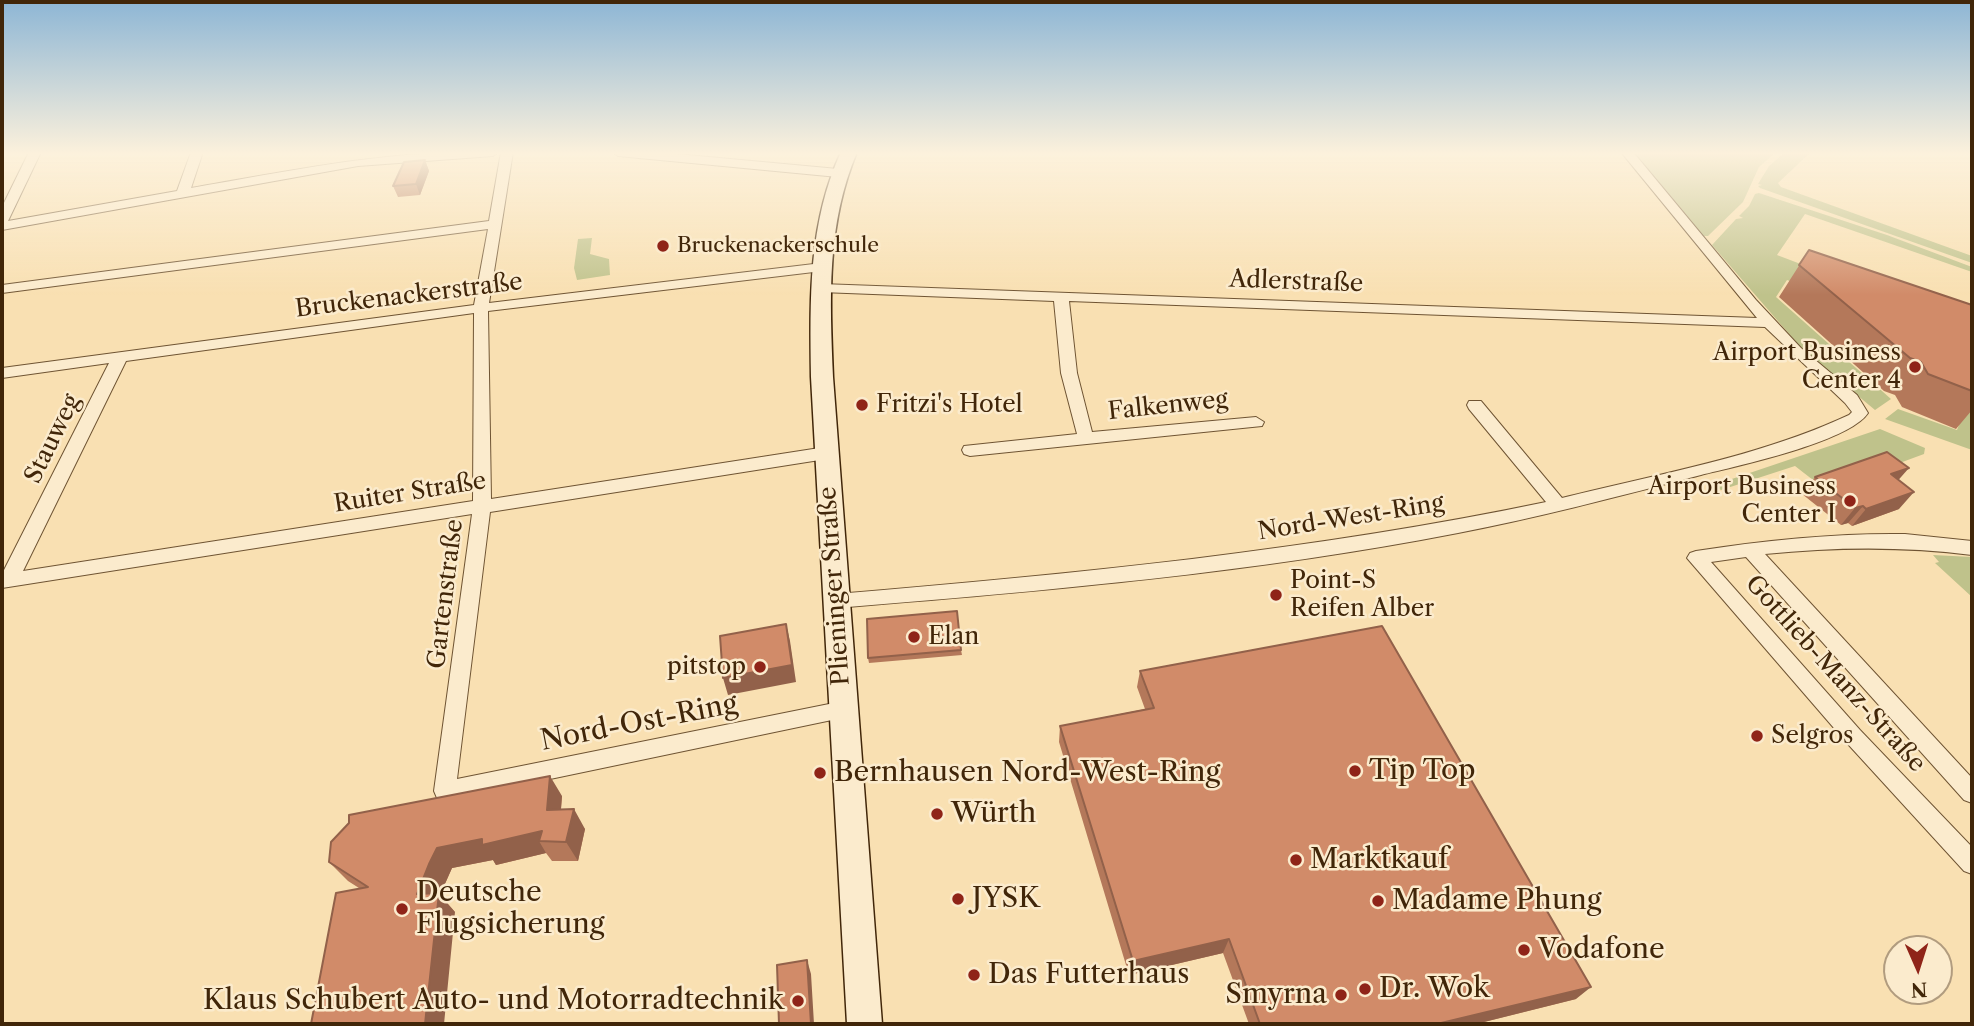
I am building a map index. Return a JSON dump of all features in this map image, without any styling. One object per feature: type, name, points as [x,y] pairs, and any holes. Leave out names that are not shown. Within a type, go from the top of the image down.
[{"type":"main road","name":"Plieninger Straße","points":[[830,200],[826,213],[821,278],[826,453],[866,1024]]},
{"type":"street","points":[[2,220],[12,200]]},
{"type":"street","points":[[2,226],[145,200]]},
{"type":"street","name":"Gartenstraße","points":[[445,791],[482,506],[481,309],[498,200]]},
{"type":"street","points":[[1667,200],[1769,323]]},
{"type":"street","points":[[2,289],[493,224]]},
{"type":"street","name":"Adlerstraße","points":[[821,278],[1061,295],[1769,323]]},
{"type":"street","name":"Bruckenackerstraße","points":[[2,373],[481,309],[821,278]]},
{"type":"street","name":"Falkenweg","points":[[1061,295],[1069,373],[1086,439]]},
{"type":"street","name":"Nord-West-Ring","points":[[836,601],[1022,586],[1206,565],[1418,534],[1559,506],[1790,443],[1846,423],[1858,415],[1860,408],[1855,401],[1804,360],[1769,323]]},
{"type":"street","name":"Stauweg","points":[[6,580],[120,357]]},
{"type":"street","points":[[1475,405],[1559,506]]},
{"type":"street","name":"Falkenweg","points":[[970,450],[1256,422]]},
{"type":"street","name":"Ruiter Straße","points":[[6,580],[826,453]]},
{"type":"street","name":"Gottlieb-Manz-Straße","points":[[1972,548],[1916,540],[1749,549],[1696,558],[1853,736],[1972,863]]},
{"type":"street","name":"Gottlieb-Manz-Straße","points":[[1749,549],[1972,793]]},
{"type":"street","name":"Nord-Ost-Ring","points":[[445,791],[844,710]]},
{"type":"green space","points":[[1674,200],[1744,200],[1708,236],[1704,236]]},
{"type":"green space","points":[[1752,200],[1780,200],[1887,235],[1972,267],[1972,272],[1805,214],[1777,255],[1827,274],[1813,289],[1787,280],[1776,297],[1891,399],[1875,410],[1803,350],[1712,245],[1736,219],[1743,218],[1739,216]]},
{"type":"green space","points":[[1794,200],[1817,200],[1972,256],[1972,263]]},
{"type":"green space","points":[[592,238],[590,254],[609,259],[610,275],[577,280],[574,268],[578,239]]},
{"type":"green space","points":[[1972,390],[1972,450],[1885,419],[1898,409],[1957,430]]},
{"type":"green space","points":[[1880,429],[1925,448],[1924,454],[1878,471],[1813,480],[1795,466],[1721,490],[1714,485]]},
{"type":"green space","points":[[1933,555],[1972,557],[1972,597],[1935,563],[1939,562]]},
{"type":"building","points":[[1809,250],[1972,305],[1972,391],[1928,374],[1921,362],[1910,358],[1799,265]]},
{"type":"building","points":[[1887,452],[1909,468],[1891,474],[1914,492],[1866,509],[1863,506],[1855,508],[1815,477]]},
{"type":"building","name":"Elan","points":[[957,611],[961,650],[868,658],[867,619]]},
{"type":"building","points":[[786,624],[792,665],[723,678],[720,636]]},
{"type":"building","name":"Marktkauf","points":[[1382,626],[1591,987],[1437,1024],[1260,1024],[1229,939],[1133,961],[1060,726],[1154,708],[1140,671]]},
{"type":"building","name":"Deutsche Flugsicherung","points":[[550,776],[547,810],[574,809],[566,842],[539,841],[542,831],[482,845],[482,839],[437,848],[417,894],[439,893],[425,1024],[311,1024],[336,893],[368,887],[329,862],[331,842],[349,823],[349,815]]},
{"type":"building","name":"Klaus Schubert Auto- und Motorradtechnik","points":[[807,960],[811,1024],[779,1024],[777,965]]},
{"type":"place","name":"Bruckenackerschule","points":[[663,246]]},
{"type":"place","name":"Airport Business Center 4","points":[[1915,367]]},
{"type":"place","name":"Fritzi's Hotel","points":[[862,405]]},
{"type":"place","name":"Airport Business Center I","points":[[1850,501]]},
{"type":"place","name":"Point-S Reifen Alber","points":[[1276,595]]},
{"type":"place","name":"Elan","points":[[914,637]]},
{"type":"place","name":"pitstop","points":[[760,667]]},
{"type":"place","name":"Selgros","points":[[1757,736]]},
{"type":"place","name":"Tip Top","points":[[1355,771]]},
{"type":"place","name":"Bernhausen Nord-West-Ring","points":[[820,773]]},
{"type":"place","name":"Würth","points":[[937,814]]},
{"type":"place","name":"Marktkauf","points":[[1296,860]]},
{"type":"place","name":"JYSK","points":[[958,899]]},
{"type":"place","name":"Madame Phung","points":[[1378,901]]},
{"type":"place","name":"Deutsche Flugsicherung","points":[[402,909]]},
{"type":"place","name":"Vodafone","points":[[1524,950]]},
{"type":"place","name":"Das Futterhaus","points":[[974,975]]},
{"type":"place","name":"Dr. Wok","points":[[1365,989]]},
{"type":"place","name":"Smyrna","points":[[1341,995]]},
{"type":"place","name":"Klaus Schubert Auto- und Motorradtechnik","points":[[798,1001]]}]
